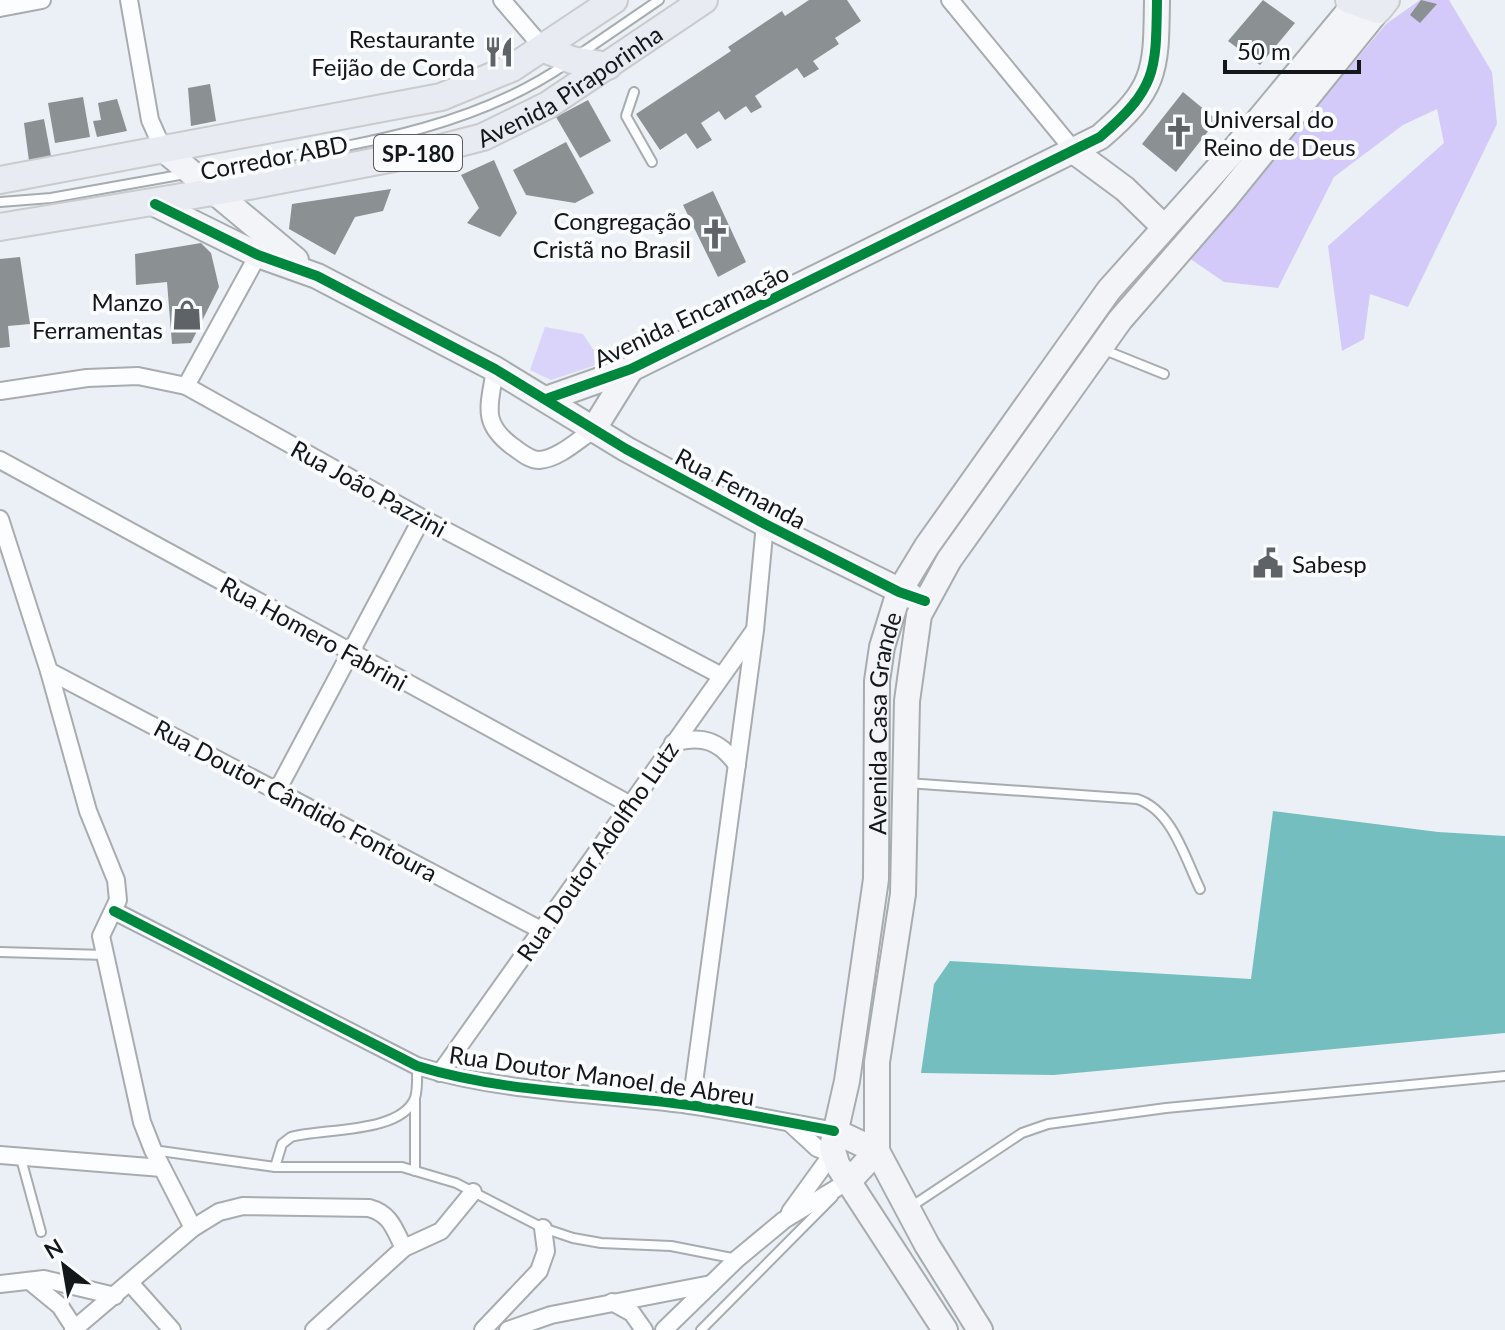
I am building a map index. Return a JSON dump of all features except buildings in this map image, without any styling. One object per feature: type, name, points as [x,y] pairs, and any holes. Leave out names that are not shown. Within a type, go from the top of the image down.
[{"type":"main road","name":"Avenida Piraporinha","points":[[0,180],[441,97],[491,79],[544,49],[614,0]]},
{"type":"main road","name":"Avenida Piraporinha","points":[[0,227],[155,204],[425,152],[483,137],[548,105],[704,0]]},
{"type":"main road","name":"Avenida Encarnação","points":[[546,399],[631,369],[1075,152],[1118,122],[1146,87],[1157,55],[1157,0]]},
{"type":"main road","name":"Avenida Casa Grande","points":[[833,1142],[847,1081],[876,879],[877,681],[882,647],[899,592],[927,546],[1129,265],[1365,3]]},
{"type":"main road","name":"Avenida Casa Grande","points":[[980,1330],[907,1210],[877,1151],[877,1062],[903,894],[908,688],[912,650],[925,601],[949,560],[1100,348],[1365,3]]},
{"type":"main road","points":[[544,49],[572,60],[608,66]]},
{"type":"main road","points":[[163,149],[212,193],[317,276]]},
{"type":"main road","points":[[1075,152],[1125,189],[1164,227]]},
{"type":"main road","points":[[155,204],[258,255],[317,276],[546,399]]},
{"type":"main road","name":"Avenida Encarnação","points":[[593,430],[631,369]]},
{"type":"main road","name":"Rua Fernanda","points":[[546,399],[593,430],[765,524],[899,592],[925,601]]},
{"type":"main road","points":[[833,1142],[877,1151]]},
{"type":"main road","points":[[833,1142],[850,1180],[945,1330]]},
{"type":"main road","points":[[850,1180],[877,1151]]},
{"type":"street","points":[[0,8],[42,0]]},
{"type":"street","points":[[129,0],[150,120],[163,149]]},
{"type":"street","points":[[502,0],[544,49]]},
{"type":"street","points":[[950,0],[1075,152]]},
{"type":"street","points":[[186,386],[258,255]]},
{"type":"street","name":"Avenida Encarnação","points":[[495,369],[488,413],[491,425],[497,434],[528,458],[552,457],[593,430]]},
{"type":"street","name":"Rua João Pazzini","points":[[0,391],[87,378],[138,376],[186,386],[422,518],[720,675]]},
{"type":"street","name":"Rua Homero Fabrini","points":[[0,460],[629,804]]},
{"type":"street","points":[[278,789],[422,518]]},
{"type":"street","points":[[0,519],[49,671],[88,811],[116,880],[114,911],[101,936],[142,1122],[193,1228]]},
{"type":"street","points":[[691,1105],[755,630],[765,524]]},
{"type":"street","name":"Rua Doutor Adolfho Lutz","points":[[440,1073],[720,675],[755,630]]},
{"type":"street","name":"Rua Doutor Cândido Fontoura","points":[[49,671],[541,930]]},
{"type":"street","points":[[673,743],[703,739],[718,743],[737,765]]},
{"type":"street","name":"Rua Doutor Manoel de Abreu","points":[[114,911],[417,1066],[489,1083],[691,1105],[790,1123],[817,1148],[833,1142]]},
{"type":"street","points":[[784,1220],[833,1142]]},
{"type":"street","points":[[0,1155],[162,1168]]},
{"type":"street","points":[[664,1330],[737,1259],[784,1220],[850,1180]]},
{"type":"street","points":[[314,1330],[404,1248],[441,1231],[473,1192]]},
{"type":"street","points":[[32,1283],[60,1306],[74,1329],[131,1284],[193,1228],[219,1212],[243,1206],[369,1208],[383,1212],[390,1219],[404,1248]]},
{"type":"street","points":[[483,1330],[539,1271],[546,1251],[543,1228]]},
{"type":"street","points":[[0,1284],[32,1283],[44,1279],[115,1296]]},
{"type":"street","points":[[131,1284],[172,1330]]},
{"type":"street","points":[[508,1330],[551,1315],[711,1284]]},
{"type":"street","points":[[612,1302],[632,1313],[644,1330]]},
{"type":"lane","name":"Corredor ABD","points":[[0,202],[51,198],[189,174],[453,121],[514,96],[659,0]]},
{"type":"lane","points":[[634,92],[626,116],[652,162]]},
{"type":"lane","points":[[1078,334],[1100,348],[1164,374]]},
{"type":"lane","points":[[907,783],[1137,799],[1149,803],[1163,816],[1200,889]]},
{"type":"lane","points":[[0,952],[105,955]]},
{"type":"lane","points":[[415,1171],[417,1066]]},
{"type":"lane","points":[[907,1210],[1022,1133],[1048,1124],[1166,1108],[1505,1076]]},
{"type":"lane","points":[[275,1167],[282,1144],[291,1137],[378,1124],[394,1118],[415,1099]]},
{"type":"lane","points":[[153,1150],[275,1167],[366,1164],[415,1171],[473,1192],[543,1228],[601,1243],[671,1246],[737,1259]]},
{"type":"lane","points":[[20,1155],[41,1232]]},
{"type":"lane","points":[[701,1330],[850,1180]]},
{"type":"shaded area","points":[[1420,0],[1449,0],[1492,72],[1497,124],[1408,307],[1370,294],[1364,339],[1342,351],[1328,246],[1444,143],[1437,109],[1403,125],[1334,177],[1278,288],[1224,282],[1189,258],[1386,24]]},
{"type":"shaded area","points":[[545,327],[583,334],[602,363],[551,380],[530,370]]},
{"type":"water","points":[[1273,811],[1438,832],[1505,836],[1505,1033],[1054,1075],[921,1073],[934,984],[950,961],[1251,979]]},
{"type":"cycle path","points":[[546,399],[631,369],[1100,137],[1133,105],[1150,77],[1156,44],[1157,0]]},
{"type":"cycle path","points":[[155,204],[258,255],[317,276],[495,369],[626,449],[765,524],[899,592],[925,601]]},
{"type":"cycle path","points":[[114,911],[417,1066],[484,1082],[689,1105],[834,1131]]},
{"type":"place","name":"Restaurante Feijão de Corda","points":[[499,52]]},
{"type":"place","name":"Universal do Reino de Deus","points":[[1179,132]]},
{"type":"place","name":"Congregação Cristã no Brasil","points":[[715,234]]},
{"type":"place","name":"Manzo Ferramentas","points":[[187,315]]},
{"type":"place","name":"Sabesp","points":[[1268,563]]}]
